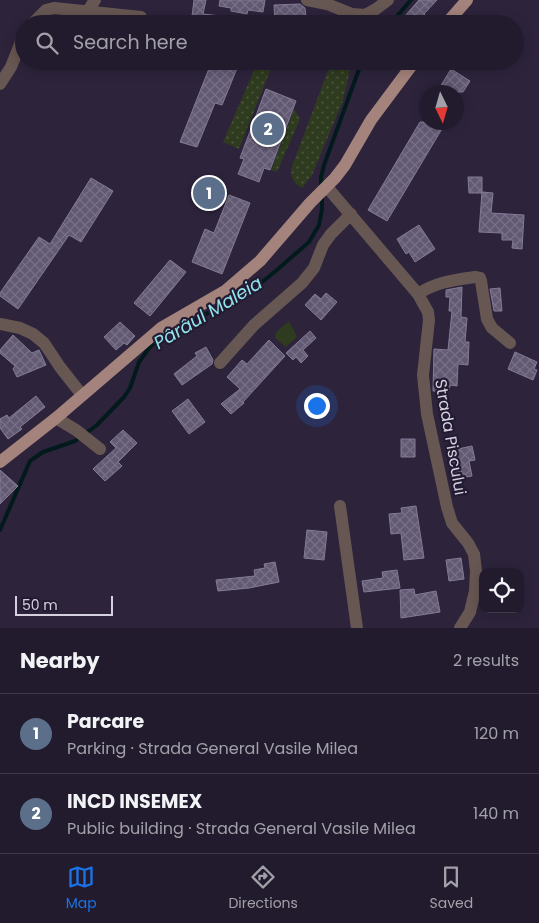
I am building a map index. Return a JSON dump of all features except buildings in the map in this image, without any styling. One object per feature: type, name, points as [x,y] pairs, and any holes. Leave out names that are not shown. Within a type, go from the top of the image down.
[{"type":"main road","points":[[454,15],[467,0]]},
{"type":"main road","points":[[0,462],[56,418],[161,328],[213,299],[241,278],[275,246],[310,202],[340,172],[371,120],[408,70]]},
{"type":"street","points":[[87,12],[94,0]]},
{"type":"street","points":[[307,0],[327,4],[352,14],[365,14],[388,0]]},
{"type":"street","points":[[41,15],[46,10],[54,8],[119,15]]},
{"type":"street","points":[[0,84],[15,57]]},
{"type":"street","name":"Strada Piscului","points":[[327,187],[418,294],[428,312],[429,320],[423,366],[424,394],[447,507],[452,522],[468,542],[474,554],[476,591],[470,612],[460,628]]},
{"type":"street","points":[[220,363],[254,325],[302,283],[314,268],[323,245],[351,214]]},
{"type":"street","points":[[418,294],[428,287],[442,282],[475,277],[480,278],[487,319],[492,328],[510,343]]},
{"type":"street","points":[[0,324],[20,328],[33,334],[44,343],[82,396]]},
{"type":"street","points":[[56,418],[76,430],[100,449]]},
{"type":"street","points":[[340,506],[357,628]]},
{"type":"green space","points":[[254,70],[270,70],[239,149],[223,142]]},
{"type":"green space","points":[[328,70],[350,70],[343,101],[312,175],[302,188],[294,180],[291,169]]},
{"type":"green space","points":[[294,109],[300,119],[277,172],[271,170]]},
{"type":"green space","points":[[289,321],[297,337],[286,347],[275,336],[277,331]]},
{"type":"waterway","name":"Pârâul Maleia","points":[[398,15],[411,0]]},
{"type":"waterway","name":"Pârâul Maleia","points":[[321,187],[324,165],[359,70]]},
{"type":"waterway","name":"Pârâul Maleia","points":[[0,530],[30,461],[43,452],[75,441],[97,425],[124,397],[130,388],[139,362],[150,347],[163,337],[255,288],[309,242],[319,225],[322,197]]},
{"type":"place","name":"INCD INSEMEX","points":[[268,129]]},
{"type":"place","name":"Parcare","points":[[209,193]]}]
